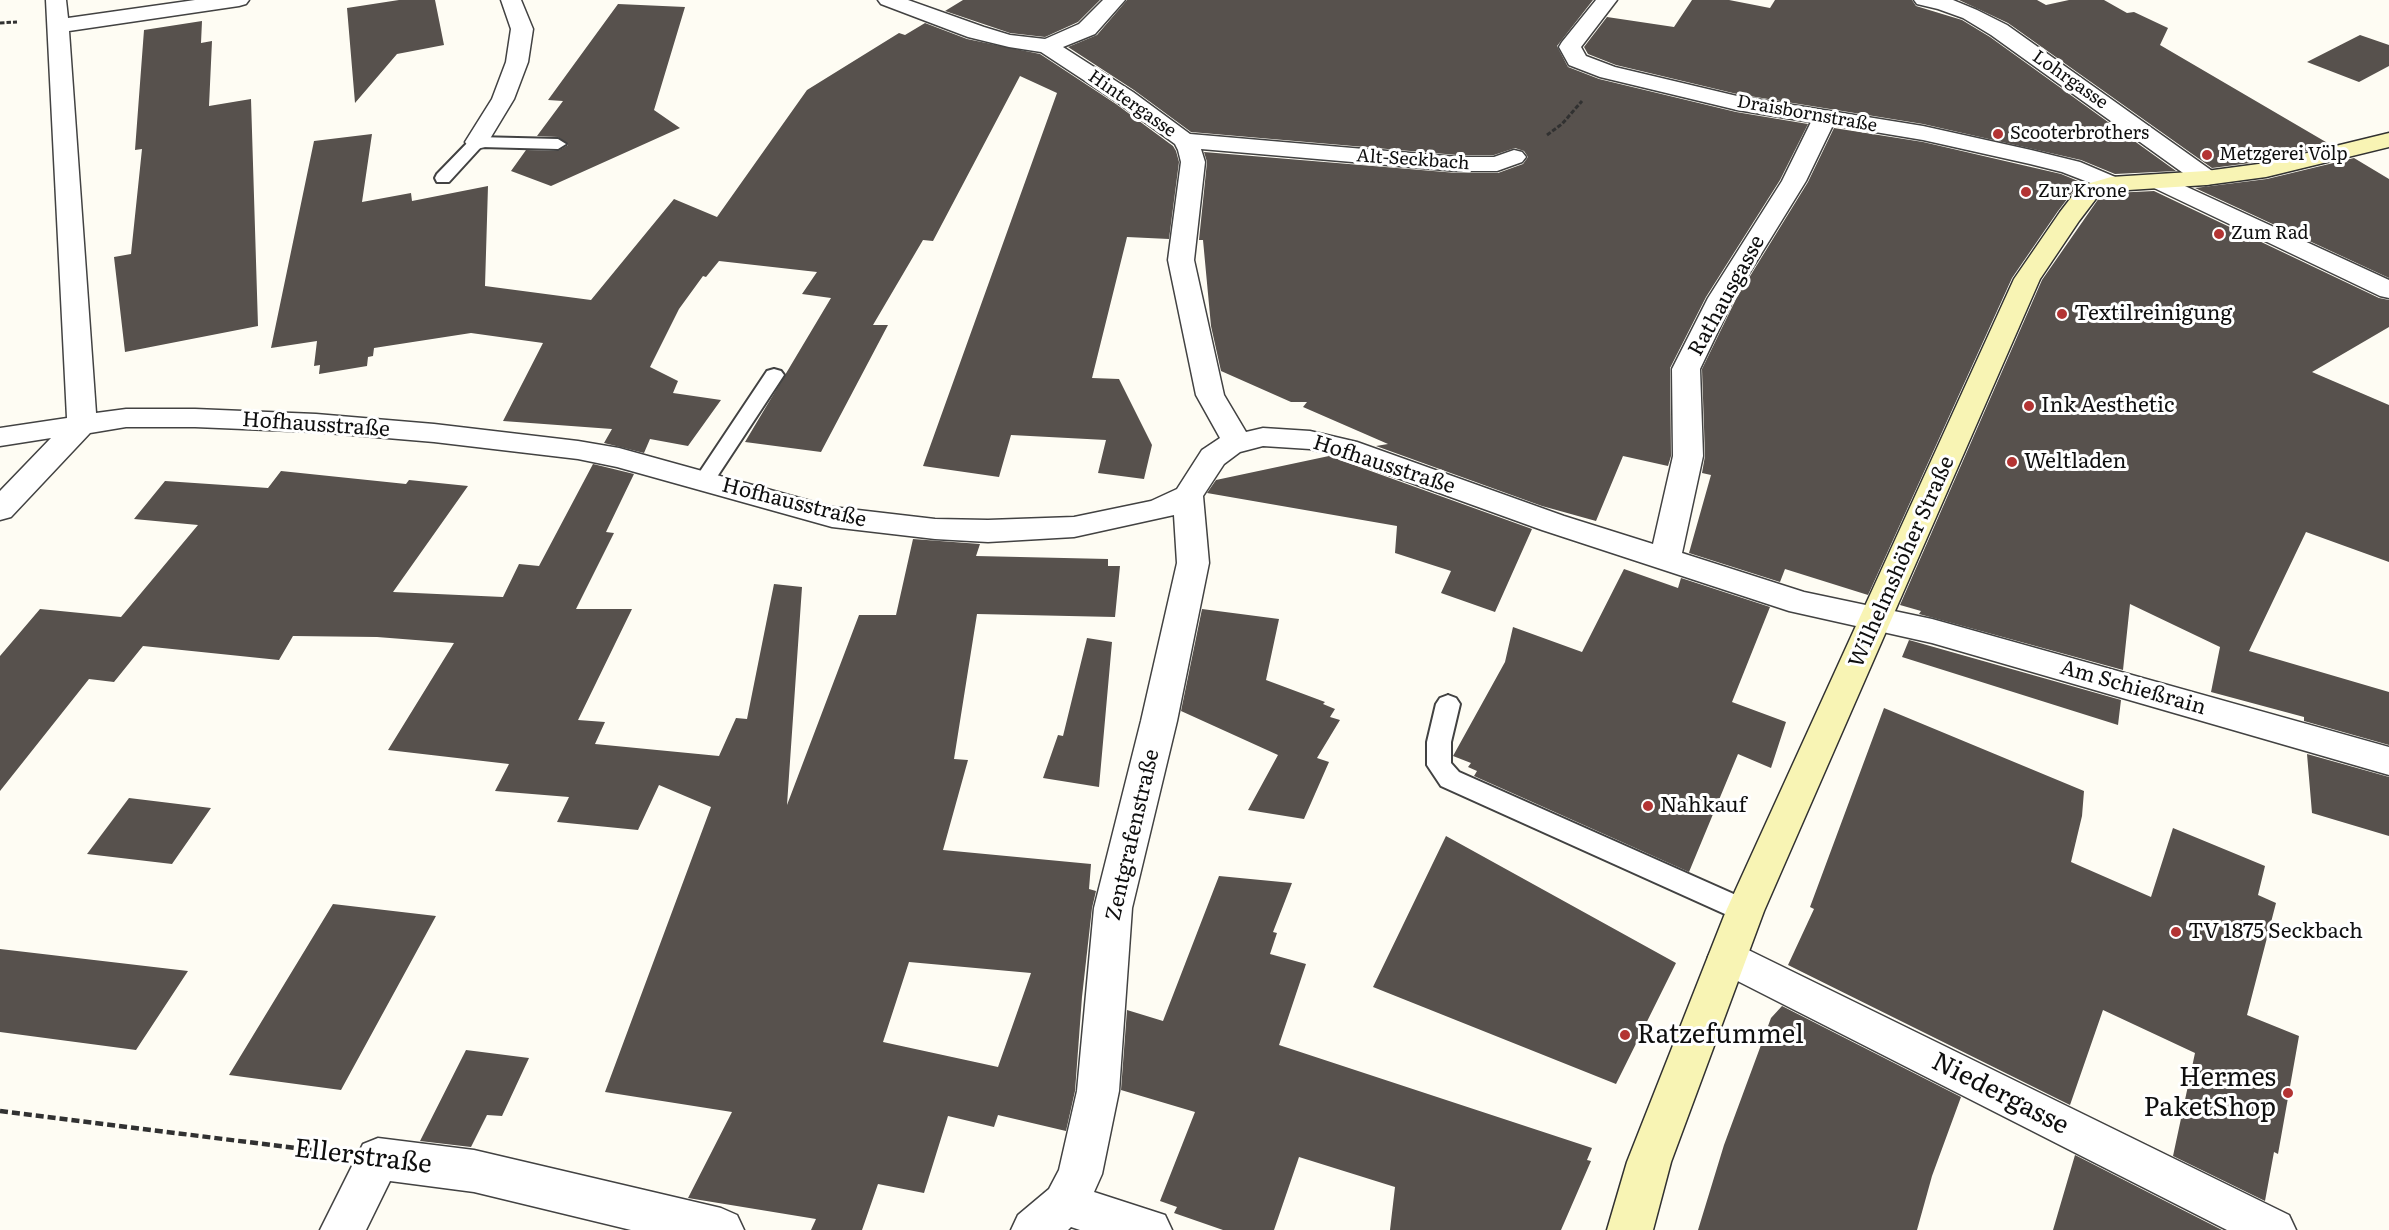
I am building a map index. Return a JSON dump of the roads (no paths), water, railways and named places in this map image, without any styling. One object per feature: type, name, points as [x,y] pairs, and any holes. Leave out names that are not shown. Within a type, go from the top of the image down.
[{"type":"main road","name":"Wilhelmshöher Straße","points":[[1630,1230],[1649,1162],[1745,911],[2027,279],[2089,191],[2111,184],[2206,178],[2266,170],[2389,140]]},
{"type":"street","points":[[0,510],[82,424],[56,0]]},
{"type":"street","points":[[57,26],[239,0]]},
{"type":"street","points":[[477,142],[503,99],[517,62],[522,29],[510,0]]},
{"type":"street","name":"Hintergasse","points":[[888,0],[987,35],[1009,41],[1047,46],[1125,97],[1184,140],[1193,162],[1181,260],[1210,395],[1237,442]]},
{"type":"street","points":[[1047,46],[1087,29],[1115,0]]},
{"type":"street","name":"Draisbornstraße","points":[[1608,0],[1570,47],[1577,60],[1608,72],[1737,103],[1923,133],[2031,157],[2072,167],[2111,184]]},
{"type":"street","name":"Lohrgasse","points":[[1924,0],[1944,4],[1970,14],[1999,30],[2206,178]]},
{"type":"street","name":"Rathausgasse","points":[[1665,560],[1688,456],[1686,369],[1721,298],[1794,181],[1825,117]]},
{"type":"street","name":"Alt-Seckbach","points":[[1184,140],[1457,164],[1497,164],[1514,157]]},
{"type":"street","points":[[2161,182],[2389,290]]},
{"type":"street","name":"Hofhausstraße","points":[[0,436],[126,418],[195,418],[316,423],[434,433],[578,450],[704,481],[832,517],[935,529],[988,531],[1047,530],[1100,524],[1159,510],[1188,496],[1213,457],[1237,442],[1263,437],[1286,437],[1329,444],[1665,560],[1801,603],[1876,619]]},
{"type":"street","name":"Zentgrafenstraße","points":[[1049,1217],[1080,1174],[1098,1091],[1113,908],[1159,721],[1194,563],[1188,496]]},
{"type":"street","name":"Am Schießrain","points":[[1876,619],[1932,631],[2389,760]]},
{"type":"street","name":"Niedergasse","points":[[1728,957],[2273,1230]]},
{"type":"street","name":"Ellerstraße","points":[[343,1230],[378,1159],[474,1171],[721,1230]]},
{"type":"street","points":[[1049,1217],[1149,1230]]},
{"type":"lane","points":[[443,178],[477,142],[558,144]]},
{"type":"lane","points":[[704,481],[774,375]]},
{"type":"lane","points":[[1448,704],[1439,742],[1439,765],[1450,779],[1745,911]]},
{"type":"place","name":"Scooterbrothers","points":[[1998,134]]},
{"type":"place","name":"Metzgerei Völp","points":[[2207,155]]},
{"type":"place","name":"Zur Krone","points":[[2026,192]]},
{"type":"place","name":"Zum Rad","points":[[2219,234]]},
{"type":"place","name":"Textilreinigung","points":[[2062,314]]},
{"type":"place","name":"Ink Aesthetic","points":[[2029,406]]},
{"type":"place","name":"Weltladen","points":[[2012,462]]},
{"type":"place","name":"Nahkauf","points":[[1648,806]]},
{"type":"place","name":"TV 1875 Seckbach","points":[[2176,932]]},
{"type":"place","name":"Ratzefummel","points":[[1625,1035]]},
{"type":"place","name":"Hermes PaketShop","points":[[2288,1093]]}]
